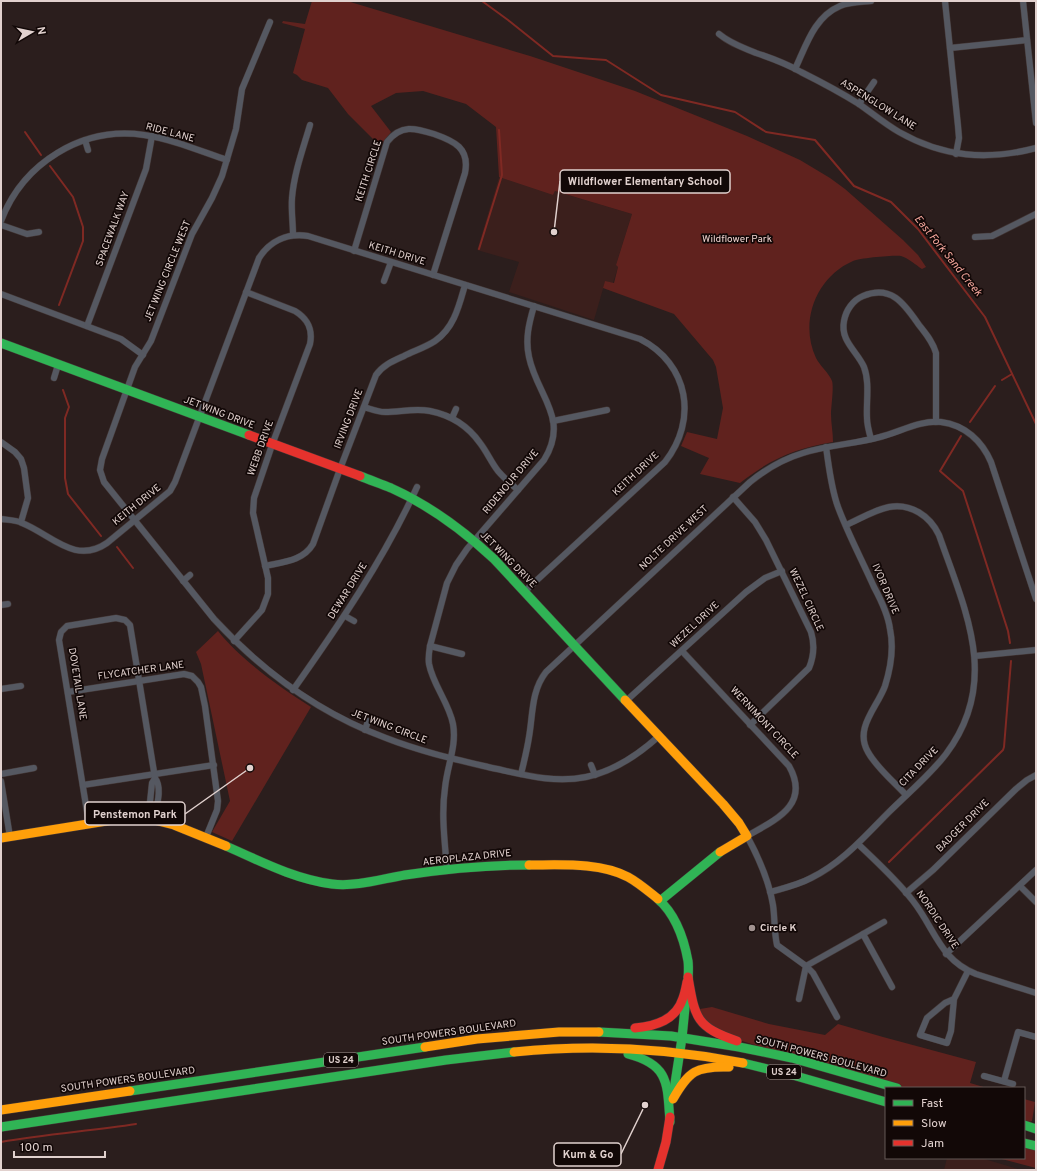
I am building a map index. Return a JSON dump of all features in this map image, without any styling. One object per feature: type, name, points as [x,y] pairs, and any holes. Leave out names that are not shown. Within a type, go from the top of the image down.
[{"type":"main road","name":"JET WING DRIVE","points":[[1,343],[391,488],[435,511],[474,541],[494,559],[723,804],[739,823],[747,836]]},
{"type":"main road","name":"AEROPLAZA DRIVE","points":[[6,838],[119,819],[150,820],[174,825],[206,837],[288,873],[301,878],[324,883],[357,883],[447,870],[511,864],[572,865],[594,867],[606,869],[626,876],[639,884],[660,901],[670,912],[680,932],[688,962],[682,1038],[670,1122],[658,1170]]},
{"type":"main road","name":"WERNIMONT CIRCLE","points":[[660,901],[720,852],[747,836]]},
{"type":"main road","points":[[584,1031],[643,1028],[666,1020],[672,1016],[682,1002],[688,977]]},
{"type":"main road","points":[[688,977],[694,1010],[700,1022],[706,1028],[728,1038],[792,1058]]},
{"type":"main road","name":"SOUTH POWERS BOULEVARD","points":[[1,1110],[478,1039],[584,1031],[682,1038],[739,1047],[792,1058],[894,1087]]},
{"type":"main road","points":[[577,1048],[605,1050],[636,1056],[656,1065],[665,1081],[670,1122]]},
{"type":"main road","name":"US 24","points":[[1,1128],[446,1060],[509,1052],[577,1048],[645,1050],[679,1053],[741,1062],[797,1076],[885,1102]]},
{"type":"main road","points":[[673,1098],[687,1077],[693,1072],[705,1067],[713,1066],[756,1069],[797,1076]]},
{"type":"main road","points":[[1025,1125],[1036,1129]]},
{"type":"main road","points":[[1025,1143],[1036,1146]]},
{"type":"street","points":[[795,69],[814,30],[823,18],[840,6],[871,1]]},
{"type":"street","points":[[945,1],[959,138],[956,154]]},
{"type":"street","points":[[1023,1],[1027,40],[1033,70],[1036,123]]},
{"type":"street","name":"JET WING CIRCLE WEST","points":[[126,390],[135,367],[151,341],[192,234],[218,185],[236,129],[242,89],[270,22]]},
{"type":"street","name":"ASPENGLOW LANE","points":[[719,34],[729,42],[795,69],[832,88],[908,137],[931,146],[956,154],[989,156],[1013,154],[1036,148]]},
{"type":"street","points":[[950,48],[1027,40]]},
{"type":"street","points":[[859,104],[874,82]]},
{"type":"street","points":[[294,235],[292,211],[293,189],[310,125]]},
{"type":"street","name":"KEITH CIRCLE","points":[[354,251],[387,142],[395,134],[406,129],[420,130],[450,139],[456,143],[463,153],[466,160],[465,173],[433,275]]},
{"type":"street","name":"RIDE LANE","points":[[1,221],[12,197],[36,168],[62,149],[85,140],[101,136],[123,134],[152,136],[226,160]]},
{"type":"street","name":"SPACEWALK WAY","points":[[87,326],[146,169],[152,136]]},
{"type":"street","points":[[85,140],[88,150]]},
{"type":"street","points":[[975,237],[992,236],[1036,214]]},
{"type":"street","points":[[1,225],[27,234],[39,232]]},
{"type":"street","name":"KEITH DRIVE","points":[[1,519],[21,522],[71,549],[86,552],[100,548],[166,495],[173,487],[259,258],[272,243],[294,235],[308,236],[640,339],[655,348],[669,363],[678,377],[683,393],[685,411],[680,438],[665,462],[524,592]]},
{"type":"street","points":[[384,281],[391,262]]},
{"type":"street","name":"IRVING DRIVE","points":[[265,566],[301,557],[310,550],[374,381],[380,370],[389,363],[434,342],[448,329],[455,316],[465,285]]},
{"type":"street","name":"WEBB DRIVE","points":[[234,641],[257,617],[264,606],[268,594],[269,586],[255,522],[253,505],[256,490],[310,344],[311,331],[306,319],[295,311],[246,292]]},
{"type":"street","points":[[871,439],[866,418],[867,382],[865,371],[861,362],[846,340],[843,330],[844,320],[848,310],[855,300],[868,294],[881,293],[894,296],[898,299],[909,310],[934,346],[936,353],[936,422],[948,424],[967,432],[980,443],[989,457],[1036,599]]},
{"type":"street","points":[[1,294],[121,339],[143,355]]},
{"type":"street","name":"RIDENOUR DRIVE","points":[[447,870],[443,826],[444,799],[454,738],[453,724],[449,710],[431,670],[428,656],[447,582],[461,557],[544,460],[549,452],[554,432],[553,420],[529,356],[528,334],[534,306]]},
{"type":"street","points":[[54,378],[58,365]]},
{"type":"street","name":"JET WING CIRCLE","points":[[126,390],[102,459],[100,470],[104,482],[214,619],[234,641],[260,665],[293,690],[330,713],[365,730],[406,745],[451,758],[542,778],[564,780],[595,775],[628,760],[659,736]]},
{"type":"street","points":[[364,407],[383,412],[424,410],[439,413],[452,418],[466,427],[476,437],[497,470],[518,490]]},
{"type":"street","points":[[452,418],[456,409]]},
{"type":"street","points":[[553,420],[607,410]]},
{"type":"street","name":"NOLTE DRIVE WEST","points":[[521,774],[529,737],[533,703],[538,684],[546,672],[750,482],[769,468],[802,453],[871,439],[924,423],[936,422]]},
{"type":"street","points":[[1,442],[16,452],[21,459],[24,468],[28,498],[21,522]]},
{"type":"street","name":"IVOR DRIVE","points":[[826,448],[834,497],[885,610],[890,630],[892,650],[890,666],[882,692],[866,721],[863,733],[865,745],[871,757],[906,795]]},
{"type":"street","name":"DEWAR DRIVE","points":[[293,690],[345,616],[370,576],[417,487]]},
{"type":"street","name":"WEZEL CIRCLE","points":[[733,497],[755,522],[766,540],[811,632],[814,646],[812,661],[803,675],[750,725]]},
{"type":"street","name":"CITA DRIVE","points":[[770,892],[789,887],[811,878],[834,864],[858,844],[940,761],[960,732],[968,715],[973,694],[975,656],[970,631],[939,535],[931,522],[921,513],[908,508],[896,506],[879,510],[846,525]]},
{"type":"street","name":"WEZEL DRIVE","points":[[626,701],[752,587],[765,578],[782,571]]},
{"type":"street","points":[[183,581],[190,575]]},
{"type":"street","points":[[345,616],[354,621]]},
{"type":"street","name":"DOVETAIL LANE","points":[[89,824],[59,640],[61,632],[67,626],[120,618],[130,625],[155,776],[159,783],[159,792],[150,820]]},
{"type":"street","points":[[430,646],[462,654]]},
{"type":"street","points":[[975,656],[1036,650]]},
{"type":"street","name":"WERNIMONT CIRCLE","points":[[682,651],[789,766],[793,773],[796,786],[794,800],[783,814],[747,836]]},
{"type":"street","name":"FLYCATCHER LANE","points":[[68,692],[184,674],[188,674],[196,679],[201,686],[206,706],[218,806],[206,837]]},
{"type":"street","points":[[1,689],[21,686]]},
{"type":"street","points":[[365,730],[368,721]]},
{"type":"street","points":[[83,785],[155,776],[214,765]]},
{"type":"street","points":[[591,765],[595,775]]},
{"type":"street","points":[[1,774],[34,768]]},
{"type":"street","name":"BADGER DRIVE","points":[[906,893],[934,870],[1016,789],[1036,775]]},
{"type":"street","points":[[1,781],[6,838]]},
{"type":"street","name":"JET WING DRIVE","points":[[747,836],[758,859],[770,892],[773,908],[776,946],[806,966]]},
{"type":"street","name":"NORDIC DRIVE","points":[[858,844],[906,893],[919,909],[946,954],[957,964],[968,971],[992,980],[1036,993]]},
{"type":"street","points":[[946,954],[1036,870]]},
{"type":"street","points":[[1020,886],[1036,902]]},
{"type":"street","points":[[799,999],[806,966],[884,922]]},
{"type":"street","points":[[863,934],[892,987]]},
{"type":"street","points":[[806,966],[812,973],[837,1017]]},
{"type":"street","points":[[954,999],[945,1003],[927,1018],[920,1035],[947,1043],[951,1031],[954,999],[968,971]]},
{"type":"street","points":[[1004,1082],[1018,1032],[1036,1037]]},
{"type":"street","points":[[984,1076],[1013,1084]]},
{"type":"shaded area","points":[[499,177],[553,195],[555,191],[632,214],[616,265],[618,267],[613,283],[605,282],[594,320],[509,292],[519,262],[477,250]]},
{"type":"shaded area","points":[[947,1159],[984,1159],[1021,1170],[944,1170]]},
{"type":"green space","name":"Wildflower Park","points":[[312,1],[347,1],[530,56],[635,91],[747,136],[800,160],[845,189],[903,240],[918,255],[926,267],[922,269],[901,256],[877,257],[853,261],[840,268],[829,278],[814,302],[810,316],[809,330],[811,344],[816,358],[829,375],[833,384],[831,414],[833,442],[795,451],[773,461],[740,483],[700,474],[709,458],[681,446],[687,432],[717,439],[723,408],[716,367],[713,360],[674,314],[603,288],[605,281],[614,283],[618,267],[616,265],[632,214],[555,191],[553,195],[499,177],[496,127],[466,104],[423,91],[396,93],[371,106],[391,132],[380,146],[348,114],[328,88],[302,80],[293,73],[305,29],[282,23],[283,21],[305,24]]},
{"type":"green space","points":[[218,631],[238,653],[250,663],[274,682],[311,707],[232,841],[212,832],[230,801],[201,664],[196,652]]},
{"type":"green space","points":[[712,1007],[769,1024],[825,1035],[838,1024],[976,1062],[970,1083],[984,1087],[892,1087],[719,1034],[694,1010]]},
{"type":"green space","points":[[1025,1099],[1035,1102],[1032,1121],[1025,1124]]},
{"type":"green space","points":[[1025,1143],[1036,1146],[1036,1168],[1002,1159],[1025,1159]]},
{"type":"waterway","name":"East Fork Sand Creek","points":[[482,1],[553,56],[606,60],[661,95],[735,112],[766,132],[815,140],[854,186],[891,202],[918,229],[985,317],[1036,424]]},
{"type":"waterway","points":[[479,249],[502,175],[499,130]]},
{"type":"waterway","points":[[25,132],[41,155]]},
{"type":"waterway","points":[[50,166],[73,197],[83,227],[83,241],[59,305]]},
{"type":"waterway","points":[[1002,380],[1012,374]]},
{"type":"waterway","points":[[970,422],[995,386]]},
{"type":"waterway","points":[[63,390],[69,407],[65,418],[65,478],[68,494],[101,536]]},
{"type":"waterway","points":[[961,436],[940,471],[963,491],[1008,631],[1010,643]]},
{"type":"waterway","points":[[117,547],[133,568]]},
{"type":"waterway","points":[[889,862],[1003,750],[1011,661]]},
{"type":"waterway","points":[[1,1142],[136,1124]]},
{"type":"traffic: fast","points":[[1,343],[249,435]]},
{"type":"traffic: fast","points":[[360,476],[391,488],[419,502],[446,519],[471,538],[494,559],[625,700]]},
{"type":"traffic: fast","points":[[226,846],[291,874],[318,882],[341,885],[359,884],[405,875],[451,869],[529,865]]},
{"type":"traffic: fast","points":[[660,901],[720,852]]},
{"type":"traffic: fast","points":[[658,899],[664,905],[678,927],[688,961],[688,983]]},
{"type":"traffic: fast","points":[[673,1096],[682,1038],[686,998]]},
{"type":"traffic: fast","points":[[599,1032],[671,1036],[739,1047],[792,1058],[894,1087]]},
{"type":"traffic: fast","points":[[130,1091],[425,1047]]},
{"type":"traffic: fast","points":[[1,1127],[446,1060],[514,1052]]},
{"type":"traffic: fast","points":[[628,1054],[652,1064],[659,1070],[664,1078],[668,1097],[670,1122]]},
{"type":"traffic: fast","points":[[743,1063],[796,1076],[885,1102]]},
{"type":"traffic: fast","points":[[1025,1125],[1036,1129]]},
{"type":"traffic: fast","points":[[1025,1143],[1036,1146]]},
{"type":"traffic: slow","points":[[625,700],[739,823],[747,836],[720,852]]},
{"type":"traffic: slow","points":[[1,838],[119,819],[142,819],[154,820],[174,825],[226,846]]},
{"type":"traffic: slow","points":[[529,865],[580,865],[617,872],[640,884],[658,899]]},
{"type":"traffic: slow","points":[[425,1047],[477,1039],[559,1032],[599,1032]]},
{"type":"traffic: slow","points":[[514,1052],[572,1048],[629,1049],[686,1054],[743,1063]]},
{"type":"traffic: slow","points":[[673,1099],[684,1082],[695,1072],[701,1069],[729,1067]]},
{"type":"traffic: slow","points":[[1,1110],[130,1091]]},
{"type":"traffic: jam","points":[[249,435],[360,476]]},
{"type":"traffic: jam","points":[[688,977],[693,1002],[700,1019],[713,1031],[737,1041]]},
{"type":"traffic: jam","points":[[635,1028],[650,1026],[658,1023],[676,1012],[680,1006],[687,982]]},
{"type":"traffic: jam","points":[[658,1170],[666,1142],[670,1117]]},
{"type":"place","name":"Wildflower Elementary School","points":[[554,232]]},
{"type":"place","name":"Penstemon Park","points":[[250,768]]},
{"type":"place","name":"Circle K","points":[[752,928]]},
{"type":"place","name":"Kum & Go","points":[[645,1105]]}]
